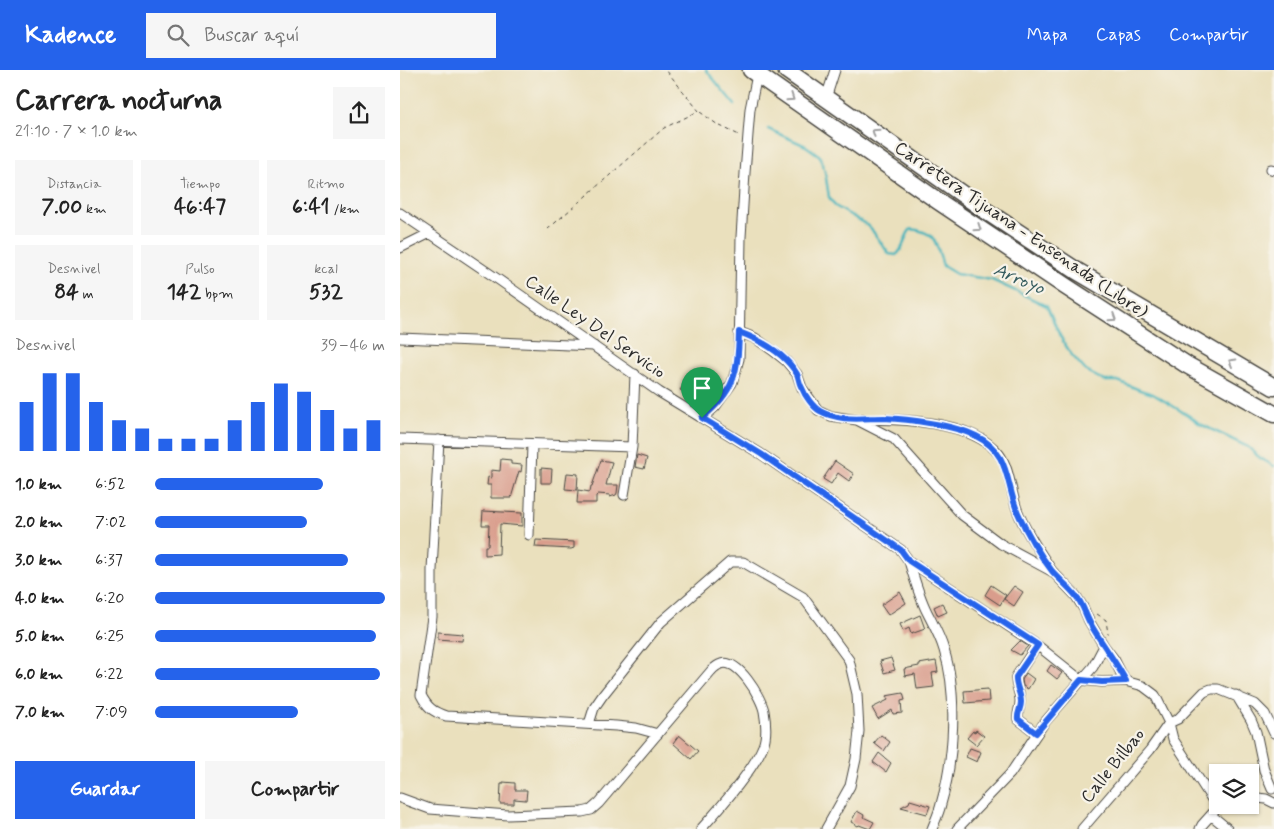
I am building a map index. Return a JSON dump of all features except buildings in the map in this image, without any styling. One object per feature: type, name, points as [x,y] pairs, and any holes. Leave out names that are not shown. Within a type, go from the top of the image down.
[{"type":"highway","name":"Carretera Tijuana - Ensenada (Libre)","points":[[786,70],[989,213],[1077,271],[1274,387]]},
{"type":"highway","name":"Carretera Tijuana - Ensenada (Libre)","points":[[754,73],[938,201],[1117,320],[1187,365],[1274,414]]},
{"type":"street","points":[[826,98],[835,70]]},
{"type":"street","points":[[702,418],[715,407],[732,383],[739,359],[741,237],[754,73]]},
{"type":"street","name":"Calle Ley Del Servicio","points":[[400,213],[636,374],[658,392],[761,454],[901,550],[909,561],[1038,645],[1081,680]]},
{"type":"street","points":[[400,248],[430,233]]},
{"type":"street","points":[[739,332],[755,338],[786,361],[797,374],[802,388],[818,410],[831,416],[857,420],[885,418],[942,425],[976,436],[990,445],[1000,455],[1017,510],[1027,532],[1053,572],[1076,596],[1126,681]]},
{"type":"street","points":[[400,338],[594,346]]},
{"type":"street","points":[[624,495],[632,448],[636,374]]},
{"type":"street","points":[[857,420],[894,440],[962,515],[1001,544],[1053,572]]},
{"type":"street","points":[[400,439],[632,448]]},
{"type":"street","points":[[439,440],[432,570],[432,617],[421,695],[426,705],[435,712],[446,716],[589,724],[636,728],[658,734]]},
{"type":"street","points":[[529,535],[532,445]]},
{"type":"street","points":[[909,561],[924,604],[944,651],[951,694],[953,728],[948,778],[941,806],[932,829]]},
{"type":"street","points":[[589,724],[594,708],[603,695],[661,622],[730,562],[743,562],[803,596],[849,660],[857,694],[860,731],[850,786],[826,829]]},
{"type":"street","points":[[1036,733],[1018,719],[1017,716],[1021,702],[1015,683],[1016,677],[1038,645]]},
{"type":"street","points":[[957,829],[1010,774],[1036,733],[1093,667],[1104,646]]},
{"type":"street","points":[[400,798],[430,809],[508,816],[591,810],[711,671],[720,664],[726,663],[743,674],[758,694],[764,711],[766,729],[763,745],[751,766],[701,829]]},
{"type":"street","points":[[1081,680],[1102,682],[1126,681],[1143,686],[1155,696],[1169,723],[1173,739],[1209,798]]},
{"type":"street","name":"Calle Bilbao","points":[[1082,829],[1150,750],[1169,723],[1178,719],[1204,692],[1218,689],[1236,696]]},
{"type":"street","points":[[1236,696],[1255,704],[1265,714],[1274,733]]},
{"type":"street","points":[[1236,696],[1256,732],[1264,770],[1273,792]]},
{"type":"street","points":[[1273,792],[1274,779]]},
{"type":"street","points":[[1259,798],[1274,803]]},
{"type":"street","points":[[1200,829],[1212,814]]},
{"type":"street","points":[[1219,814],[1228,829]]},
{"type":"path","points":[[666,70],[699,111],[718,125],[748,140]]},
{"type":"path","points":[[548,229],[664,128],[699,111]]},
{"type":"waterway","name":"Arroyo","points":[[706,70],[735,105]]},
{"type":"waterway","name":"Arroyo","points":[[768,129],[806,146],[820,156],[829,197],[835,206],[869,226],[889,254],[896,255],[899,252],[911,229],[926,233],[931,236],[937,245],[943,266],[956,274],[992,280],[1047,306],[1060,336],[1071,354],[1086,371],[1105,381],[1118,381],[1153,394],[1200,424],[1248,447],[1260,458],[1274,466]]},
{"type":"route","points":[[739,332],[755,338],[786,361],[797,374],[802,388],[811,402],[818,410],[831,416],[857,420],[885,418],[942,425],[976,436],[990,445],[1000,455],[1017,510],[1027,532],[1053,572],[1076,596],[1126,681],[1102,682],[1081,680],[1036,733],[1018,719],[1017,716],[1021,702],[1015,683],[1016,677],[1038,645],[909,561],[901,550],[761,454],[718,426],[702,418],[715,407],[732,383],[739,359],[739,332]]}]
